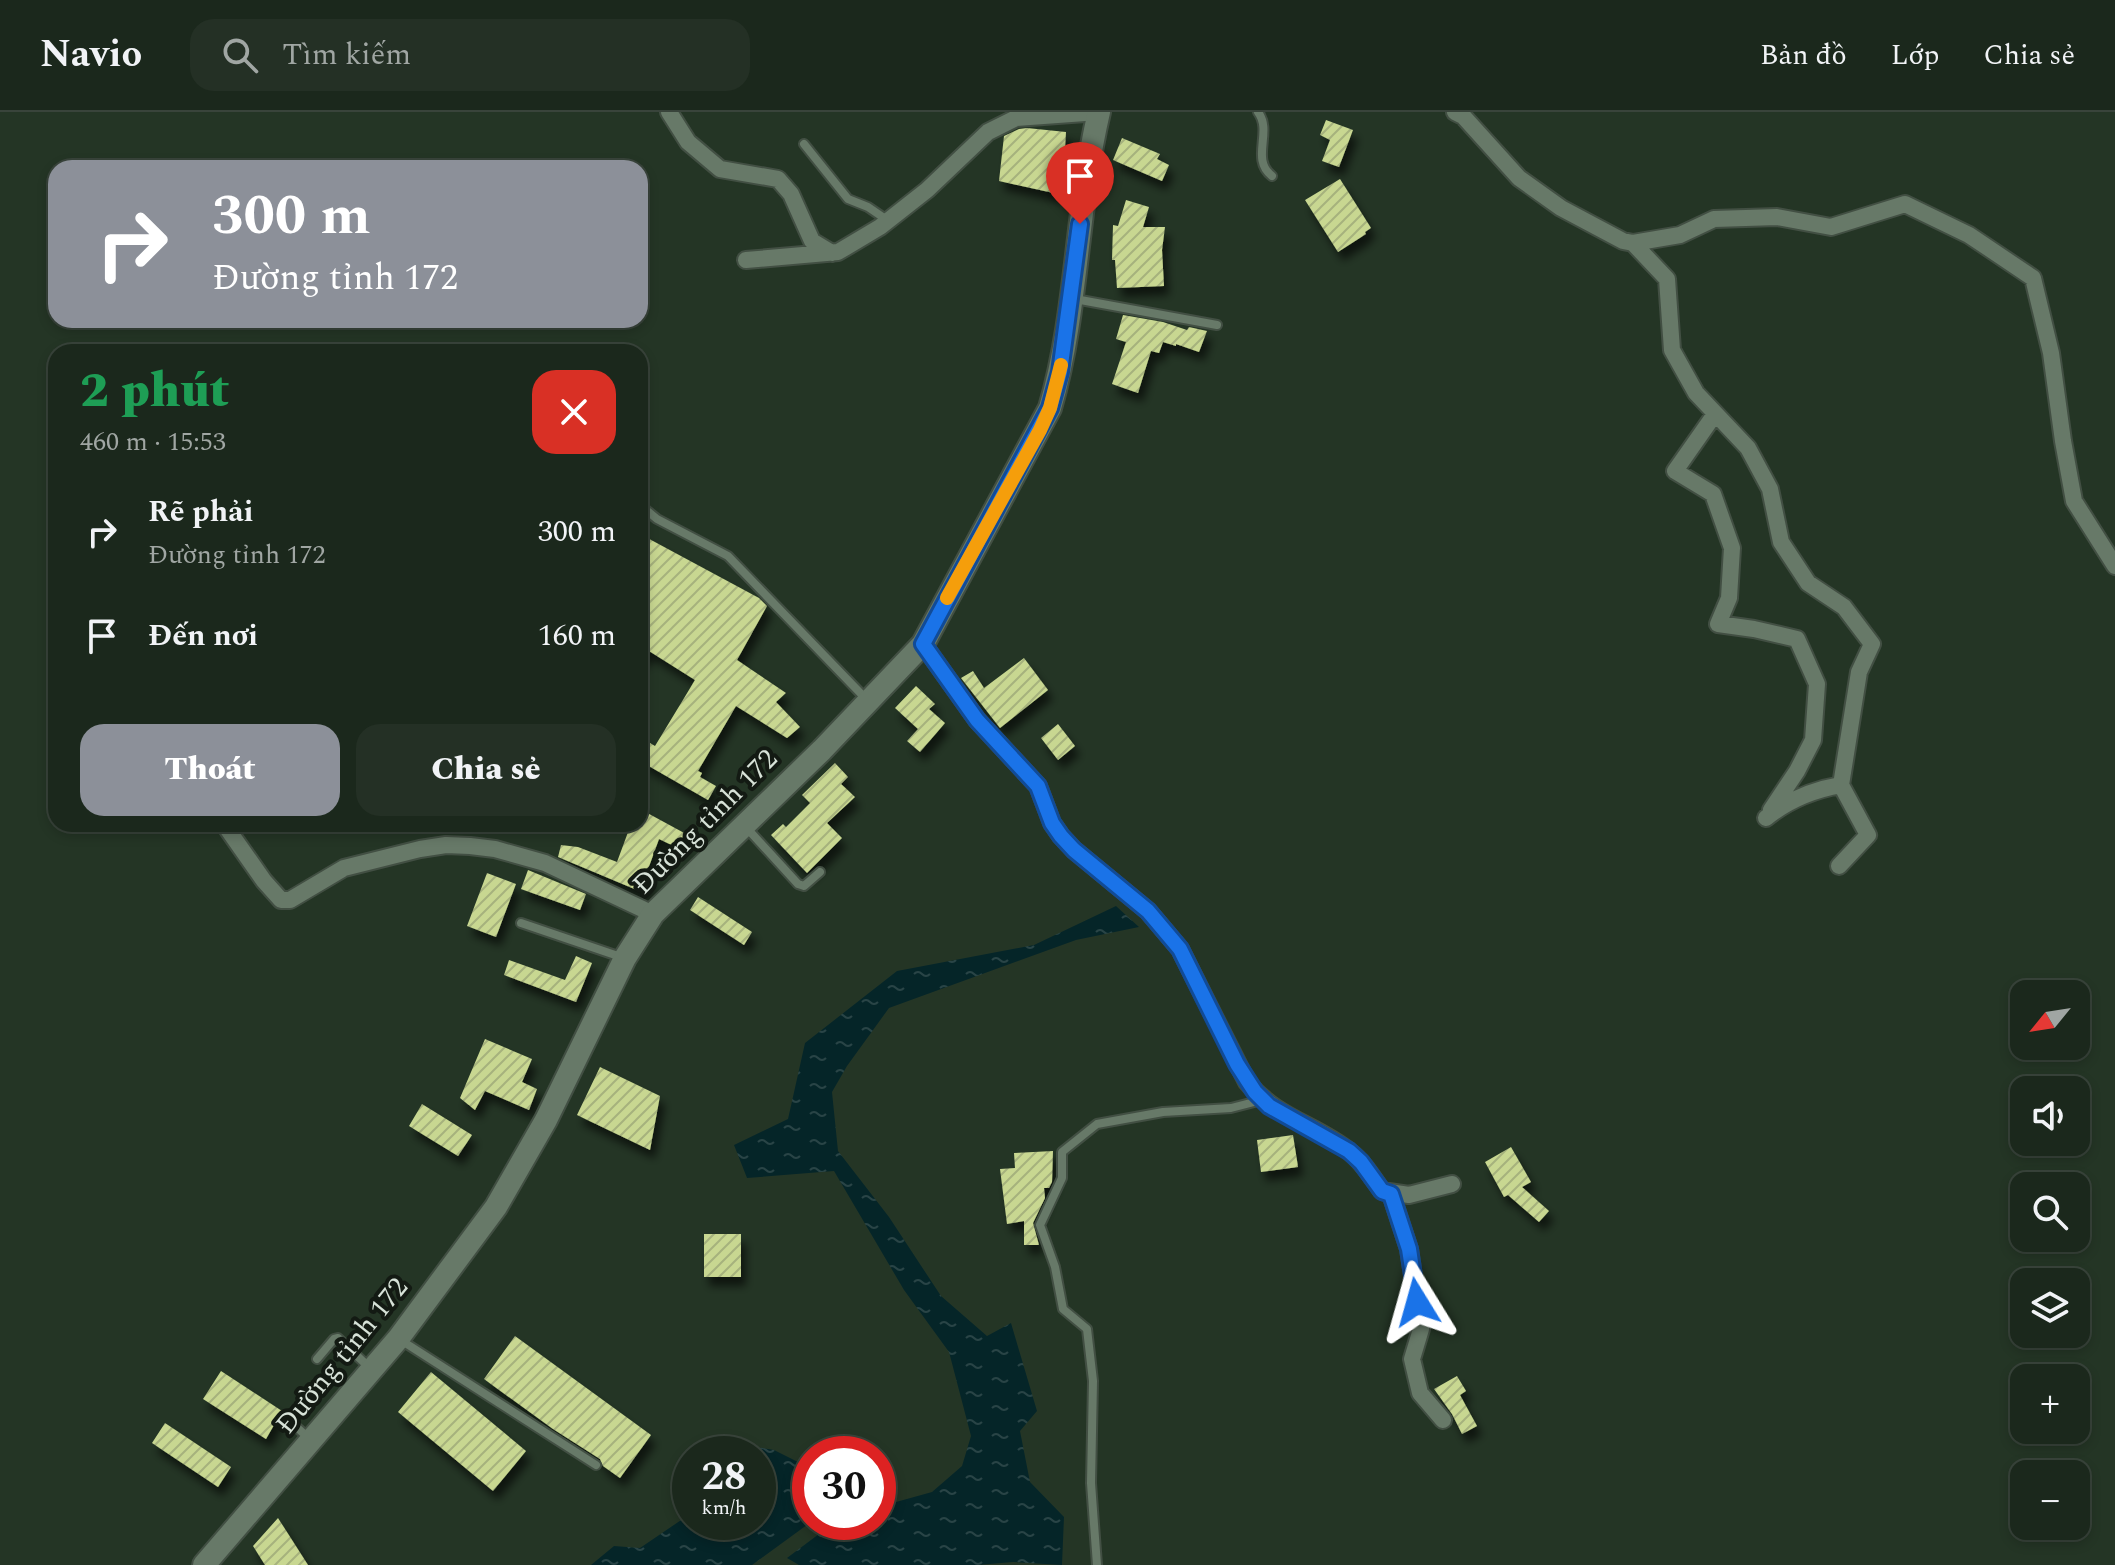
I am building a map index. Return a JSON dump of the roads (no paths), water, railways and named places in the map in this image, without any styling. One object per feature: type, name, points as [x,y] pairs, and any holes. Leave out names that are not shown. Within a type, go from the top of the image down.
[{"type":"main road","name":"Đường tỉnh 172","points":[[204,1565],[398,1339],[496,1207],[522,1166],[625,958],[653,914],[869,702],[923,644],[1050,408],[1060,372],[1099,112]]},
{"type":"street","points":[[669,112],[688,142],[720,169],[778,179],[791,194],[812,241],[832,253]]},
{"type":"street","points":[[746,260],[832,253],[852,246],[927,190],[998,119],[1099,112]]},
{"type":"street","points":[[1455,112],[1463,116],[1519,178],[1561,208],[1623,241],[1633,243],[1680,235],[1714,219],[1777,217],[1831,227],[1905,204],[1969,235],[2033,278],[2051,353],[2074,501],[2115,566]]},
{"type":"street","points":[[1633,243],[1667,279],[1672,350],[1696,393],[1748,448],[1770,489],[1781,542],[1808,583],[1844,607],[1872,644],[1859,672],[1841,785],[1868,835],[1839,866]]},
{"type":"street","points":[[1715,414],[1675,471],[1713,494],[1732,548],[1729,598],[1718,624],[1797,639],[1817,684],[1813,740],[1766,818],[1779,807],[1814,790],[1841,785]]},
{"type":"street","points":[[923,644],[977,720],[1038,786],[1052,823],[1061,836],[1148,911],[1180,949],[1247,1082],[1263,1100],[1349,1151],[1382,1191],[1409,1195],[1452,1184]]},
{"type":"street","points":[[230,832],[281,900],[290,900],[344,868],[446,845],[495,849],[545,863],[653,914]]},
{"type":"street","points":[[1391,1194],[1409,1249],[1421,1329],[1412,1359],[1420,1393],[1443,1420]]},
{"type":"lane","points":[[1258,112],[1264,126],[1261,161],[1263,169],[1272,176]]},
{"type":"lane","points":[[804,144],[848,199],[868,207],[888,221]]},
{"type":"lane","points":[[1070,299],[1217,325]]},
{"type":"lane","points":[[648,514],[728,556],[869,702]]},
{"type":"lane","points":[[744,825],[798,884],[804,886],[820,872]]},
{"type":"lane","points":[[521,923],[625,958]]},
{"type":"lane","points":[[1097,1565],[1091,1483],[1093,1381],[1087,1329],[1063,1309],[1055,1267],[1040,1225],[1062,1178],[1062,1152],[1097,1124],[1163,1112],[1231,1108],[1263,1100]]},
{"type":"lane","points":[[317,1359],[338,1338],[372,1370]]},
{"type":"lane","points":[[398,1339],[596,1465]]},
{"type":"lane","points":[[285,1417],[312,1441]]},
{"type":"water","points":[[1116,906],[1139,927],[1076,940],[889,1008],[832,1092],[838,1151],[889,1217],[941,1296],[987,1336],[1011,1323],[1037,1411],[1020,1431],[1030,1482],[1064,1517],[1062,1565],[1013,1562],[978,1565],[799,1565],[787,1558],[811,1540],[896,1540],[896,1502],[932,1492],[962,1466],[971,1436],[949,1352],[904,1290],[834,1171],[747,1178],[734,1145],[788,1119],[805,1043],[897,971],[1034,945]]},
{"type":"water","points":[[776,1451],[792,1459],[792,1536],[752,1565],[591,1565],[614,1546],[640,1548],[672,1526],[672,1540],[776,1540]]}]
